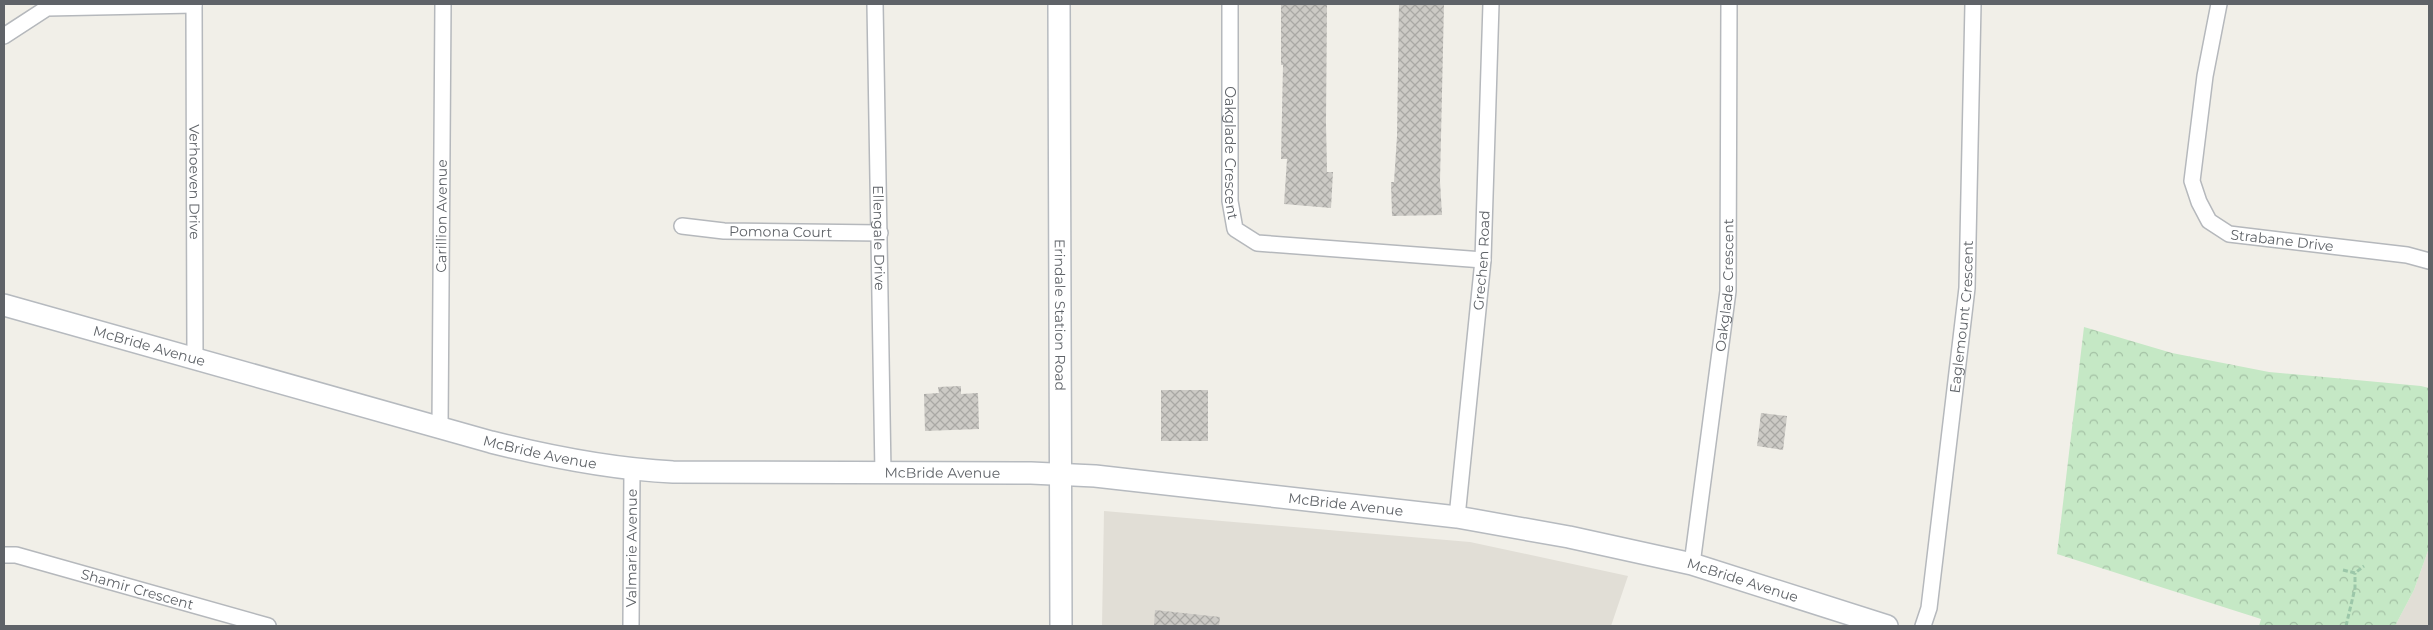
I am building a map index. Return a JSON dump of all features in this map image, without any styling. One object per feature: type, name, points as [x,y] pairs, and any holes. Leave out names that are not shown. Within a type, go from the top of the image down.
[{"type":"street","points":[[4,36],[47,8],[194,4]]},
{"type":"street","name":"Verhoeven Drive","points":[[194,4],[195,358]]},
{"type":"street","name":"Carillion Avenue","points":[[440,427],[443,4]]},
{"type":"street","name":"Ellengale Drive","points":[[875,4],[883,473]]},
{"type":"street","name":"Erindale Station Road","points":[[1059,4],[1061,626]]},
{"type":"street","name":"Oakglade Crescent","points":[[1230,4],[1230,201],[1235,229],[1257,243],[1483,260]]},
{"type":"street","name":"Grechen Road","points":[[1457,517],[1483,260],[1491,4]]},
{"type":"street","name":"Oakglade Crescent","points":[[1692,564],[1728,291],[1729,4]]},
{"type":"street","name":"Eaglemount Crescent","points":[[1923,626],[1929,608],[1967,288],[1973,4]]},
{"type":"street","name":"Strabane Drive","points":[[2219,4],[2205,76],[2192,181],[2199,202],[2210,221],[2229,234],[2407,255],[2429,261]]},
{"type":"street","name":"Pomona Court","points":[[682,226],[724,231],[880,233]]},
{"type":"street","name":"McBride Avenue","points":[[4,305],[531,452],[632,470],[1105,477],[1457,517],[1569,537],[1692,564],[1887,626]]},
{"type":"street","name":"Valmarie Avenue","points":[[631,626],[632,470]]},
{"type":"street","name":"Shamir Crescent","points":[[4,555],[16,555],[268,626]]},
{"type":"path","points":[[2355,573],[2364,566]]},
{"type":"path","points":[[2342,570],[2355,573]]},
{"type":"path","points":[[2346,626],[2356,588],[2355,573]]},
{"type":"shaded area","points":[[1104,511],[1470,542],[1628,576],[1611,626],[1102,626]]},
{"type":"shaded area","points":[[2429,548],[2429,626],[2395,626],[2414,590]]},
{"type":"green space","points":[[2084,327],[2172,353],[2269,372],[2429,388],[2429,548],[2414,590],[2395,626],[2259,626],[2261,619],[2057,554]]},
{"type":"building","points":[[1281,4],[1327,4],[1326,123],[1327,172],[1333,172],[1331,208],[1284,204],[1287,159],[1281,159],[1283,65],[1281,65]]},
{"type":"building","points":[[1399,4],[1444,4],[1440,181],[1442,215],[1392,216],[1391,182],[1394,182],[1397,136]]},
{"type":"building","points":[[961,386],[961,394],[978,393],[979,429],[925,431],[924,394],[939,393],[938,387]]},
{"type":"building","points":[[1161,390],[1208,390],[1208,441],[1161,441]]},
{"type":"building","points":[[1761,413],[1787,416],[1783,450],[1757,446]]},
{"type":"building","points":[[1155,610],[1220,617],[1219,626],[1154,626]]}]
